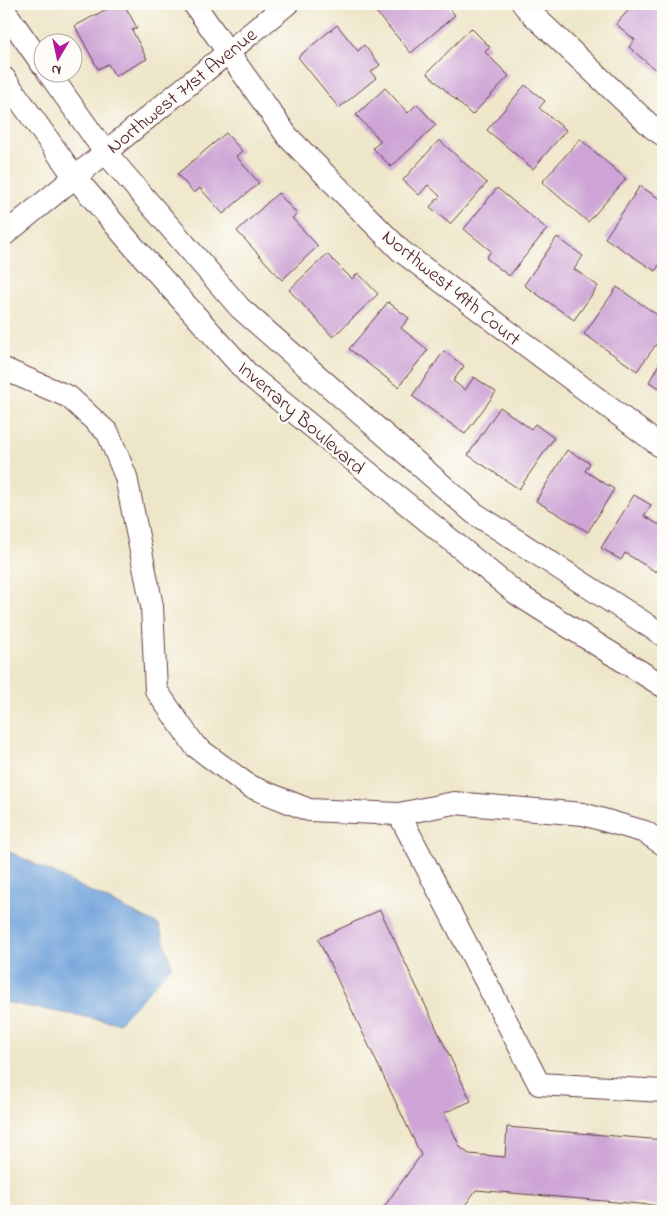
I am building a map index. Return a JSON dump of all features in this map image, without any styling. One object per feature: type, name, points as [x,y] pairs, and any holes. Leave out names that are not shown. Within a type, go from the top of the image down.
[{"type":"street","name":"Northwest 49th Court","points":[[194,4],[288,137],[400,251],[663,448]]},
{"type":"street","name":"Northwest 71st Avenue","points":[[4,235],[74,176],[288,4]]},
{"type":"street","points":[[523,4],[653,128],[663,135]]},
{"type":"street","points":[[4,10],[32,50]]},
{"type":"street","name":"Inverrary Boulevard","points":[[4,78],[74,176],[249,375],[517,594],[663,686]]},
{"type":"street","name":"Inverrary Boulevard","points":[[55,82],[104,152],[240,308],[474,513],[663,635]]},
{"type":"street","points":[[4,369],[69,396],[108,433],[126,477],[152,606],[156,690],[195,746],[249,786],[309,810],[399,814],[454,803],[583,814],[645,832],[663,844]]},
{"type":"street","points":[[399,814],[539,1084],[663,1091]]},
{"type":"water","points":[[4,849],[159,925],[172,966],[119,1023],[8,1003],[4,1004]]},
{"type":"building","points":[[116,4],[124,4],[137,28],[132,30],[147,59],[115,76],[108,64],[98,69],[82,39],[82,32],[78,32],[75,26]]},
{"type":"building","points":[[371,4],[446,4],[455,15],[411,53]]},
{"type":"building","points":[[634,4],[663,4],[663,68],[659,73],[629,47],[635,40],[616,24]]},
{"type":"building","points":[[337,25],[358,51],[364,45],[380,65],[371,72],[376,78],[339,108],[298,57]]},
{"type":"building","points":[[471,28],[490,47],[485,52],[509,76],[472,115],[427,73]]},
{"type":"building","points":[[525,85],[545,101],[539,108],[566,130],[533,169],[487,130]]},
{"type":"building","points":[[385,88],[408,113],[417,104],[436,125],[391,167],[373,148],[381,141],[356,115]]},
{"type":"building","points":[[226,133],[242,151],[236,156],[259,183],[223,214],[200,188],[194,193],[177,174]]},
{"type":"building","points":[[580,139],[626,179],[588,222],[542,182]]},
{"type":"building","points":[[439,140],[487,183],[450,224],[430,207],[440,196],[428,185],[419,195],[403,180]]},
{"type":"building","points":[[640,186],[663,201],[661,210],[663,212],[663,260],[655,271],[605,238]]},
{"type":"building","points":[[497,188],[547,229],[509,276],[486,258],[491,251],[464,229]]},
{"type":"building","points":[[278,193],[297,214],[292,218],[318,246],[282,280],[237,231]]},
{"type":"building","points":[[557,237],[583,256],[574,269],[598,286],[574,320],[524,285]]},
{"type":"building","points":[[327,254],[352,279],[358,273],[378,294],[333,337],[289,290]]},
{"type":"building","points":[[617,287],[663,319],[663,335],[637,371],[584,334]]},
{"type":"building","points":[[388,302],[409,318],[401,328],[428,350],[398,387],[349,349]]},
{"type":"building","points":[[444,351],[464,366],[453,381],[465,390],[474,377],[496,392],[465,434],[412,396]]},
{"type":"building","points":[[663,357],[663,390],[649,382]]},
{"type":"building","points":[[500,407],[531,429],[535,424],[554,438],[519,489],[468,455]]},
{"type":"building","points":[[567,450],[590,463],[585,471],[614,489],[588,532],[536,501]]},
{"type":"building","points":[[634,495],[651,505],[644,516],[663,527],[663,560],[656,572],[625,553],[621,560],[601,548]]},
{"type":"building","points":[[380,910],[471,1101],[444,1113],[460,1147],[469,1154],[505,1157],[507,1127],[663,1140],[663,1206],[476,1190],[461,1211],[381,1211],[421,1155],[318,939]]}]
